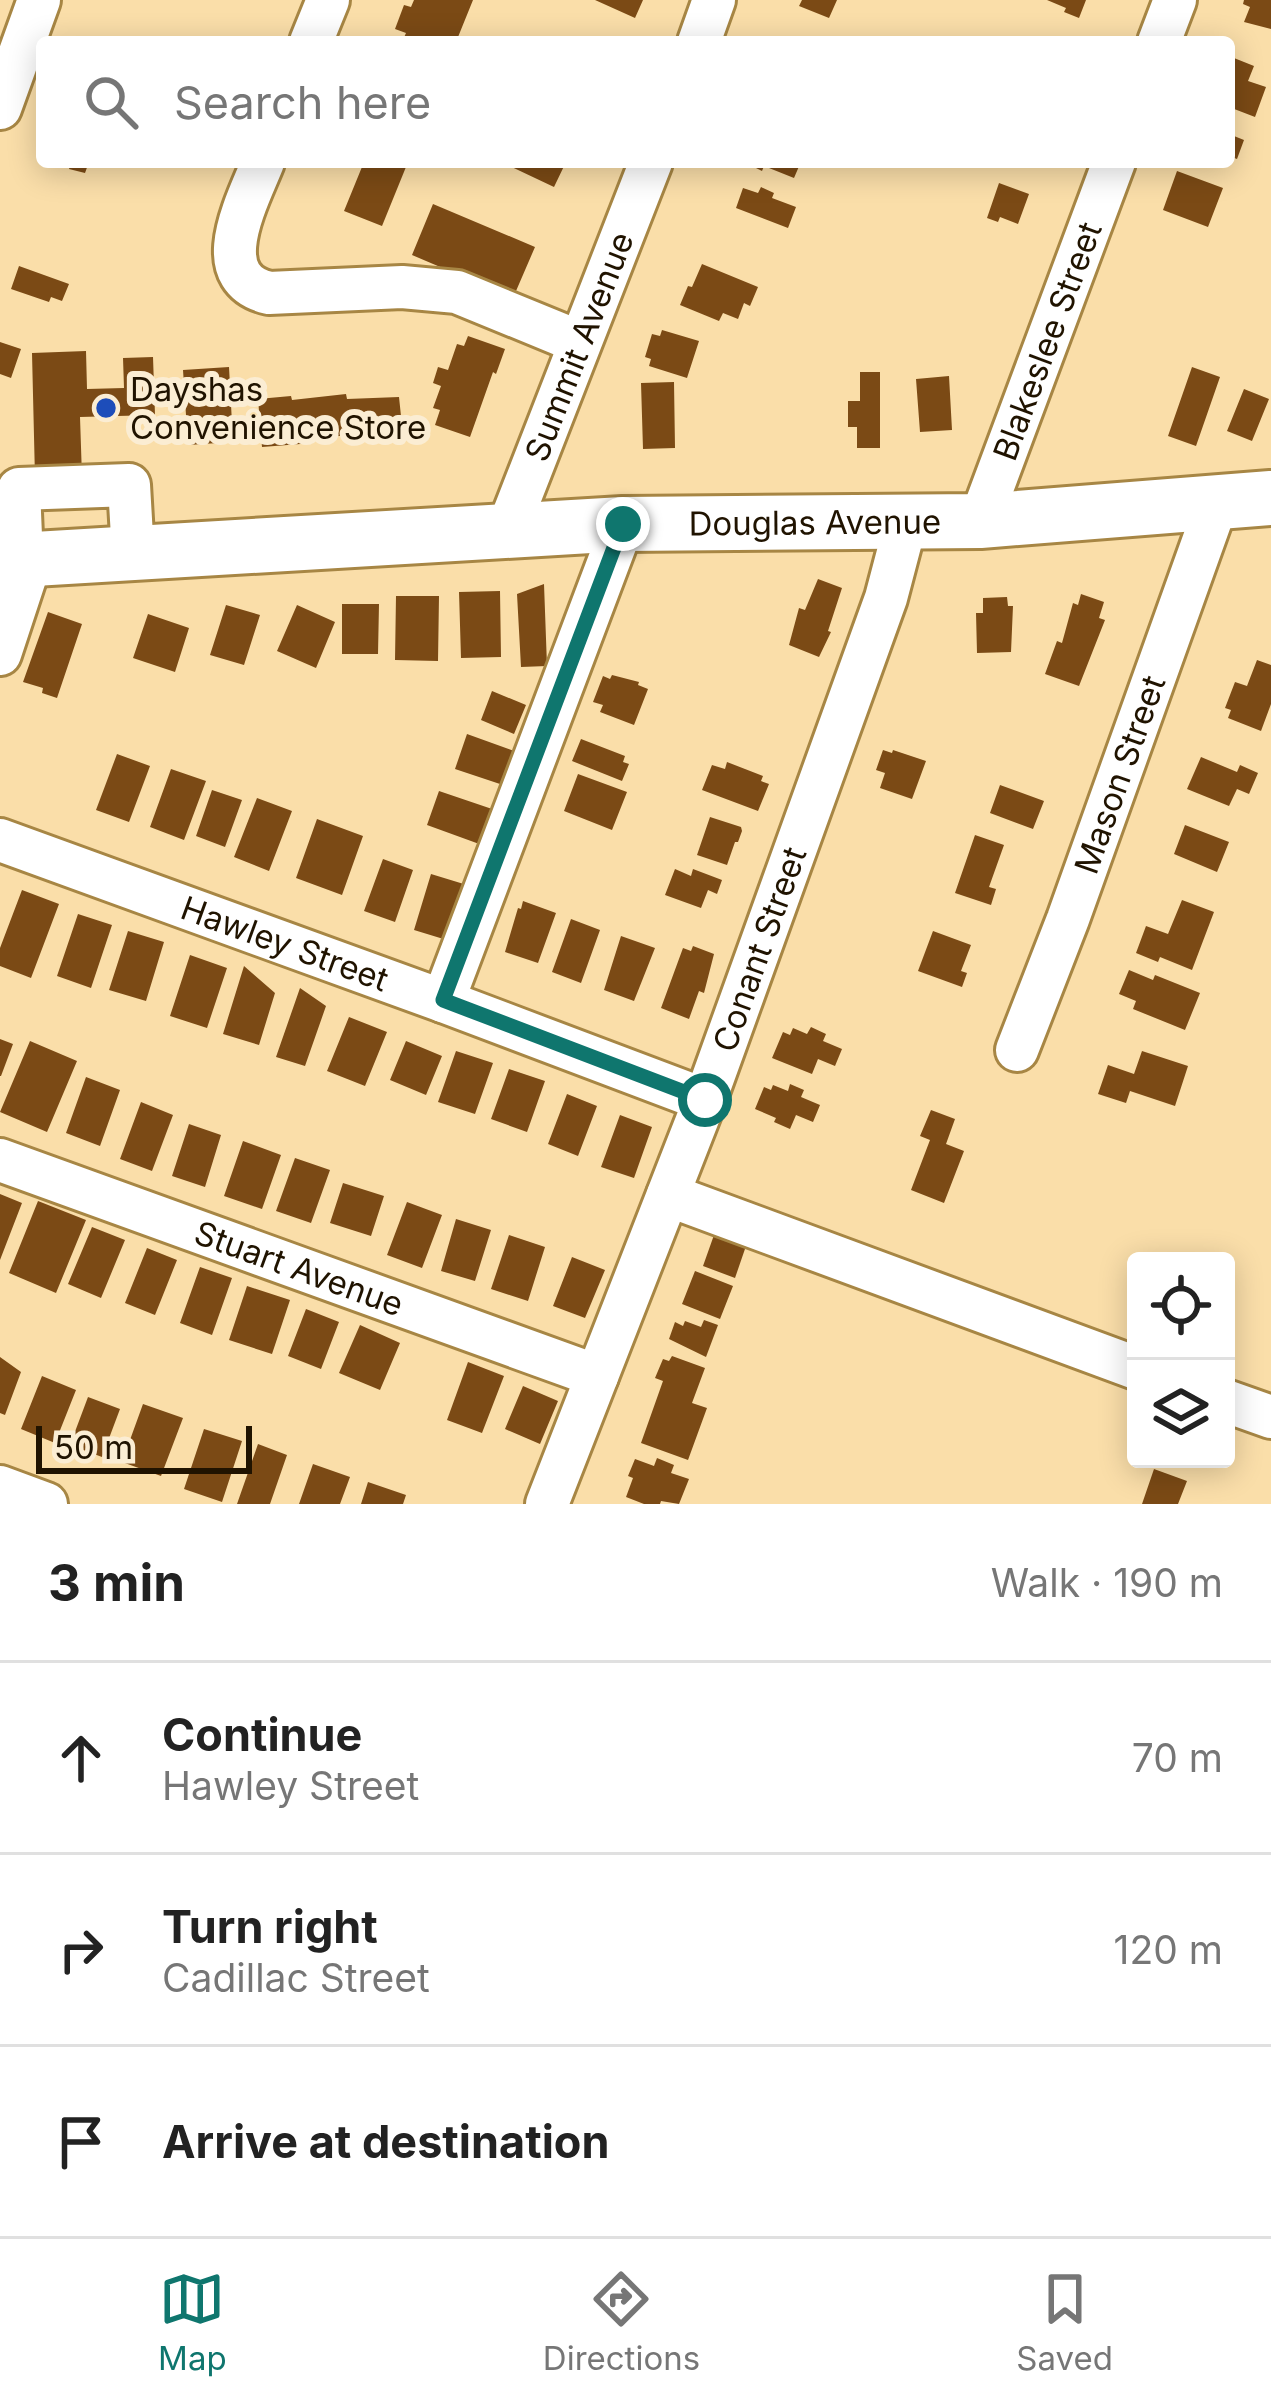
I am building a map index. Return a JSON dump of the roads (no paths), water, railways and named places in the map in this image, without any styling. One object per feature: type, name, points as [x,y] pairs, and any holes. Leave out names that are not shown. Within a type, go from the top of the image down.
[{"type":"main road","name":"Douglas Avenue","points":[[18,560],[623,524],[980,521],[1271,497]]},
{"type":"street","points":[[1,102],[39,0]]},
{"type":"street","points":[[313,36],[328,0]]},
{"type":"street","points":[[701,36],[714,0]]},
{"type":"street","points":[[1161,36],[1175,0]]},
{"type":"street","points":[[261,168],[234,245],[240,275],[256,290],[402,287],[457,292],[579,342]]},
{"type":"street","name":"Summit Avenue","points":[[507,531],[649,168]]},
{"type":"street","name":"Blakeslee Street","points":[[980,521],[1112,168]]},
{"type":"street","points":[[0,653],[18,560],[20,489],[129,484],[133,554]]},
{"type":"street","name":"Mason Street","points":[[1017,1050],[1218,500]]},
{"type":"street","name":"Conant Street","points":[[548,1504],[705,1100],[886,598],[906,522]]},
{"type":"street","points":[[443,1000],[623,524]]},
{"type":"street","name":"Hawley Street","points":[[0,840],[705,1100]]},
{"type":"street","name":"Stuart Avenue","points":[[0,1160],[597,1376]]},
{"type":"street","points":[[668,1195],[1127,1365]]},
{"type":"street","points":[[1235,1404],[1271,1418]]},
{"type":"street","points":[[0,1487],[46,1504]]},
{"type":"place","name":"Dayshas Convenience Store","points":[[106,408]]}]
